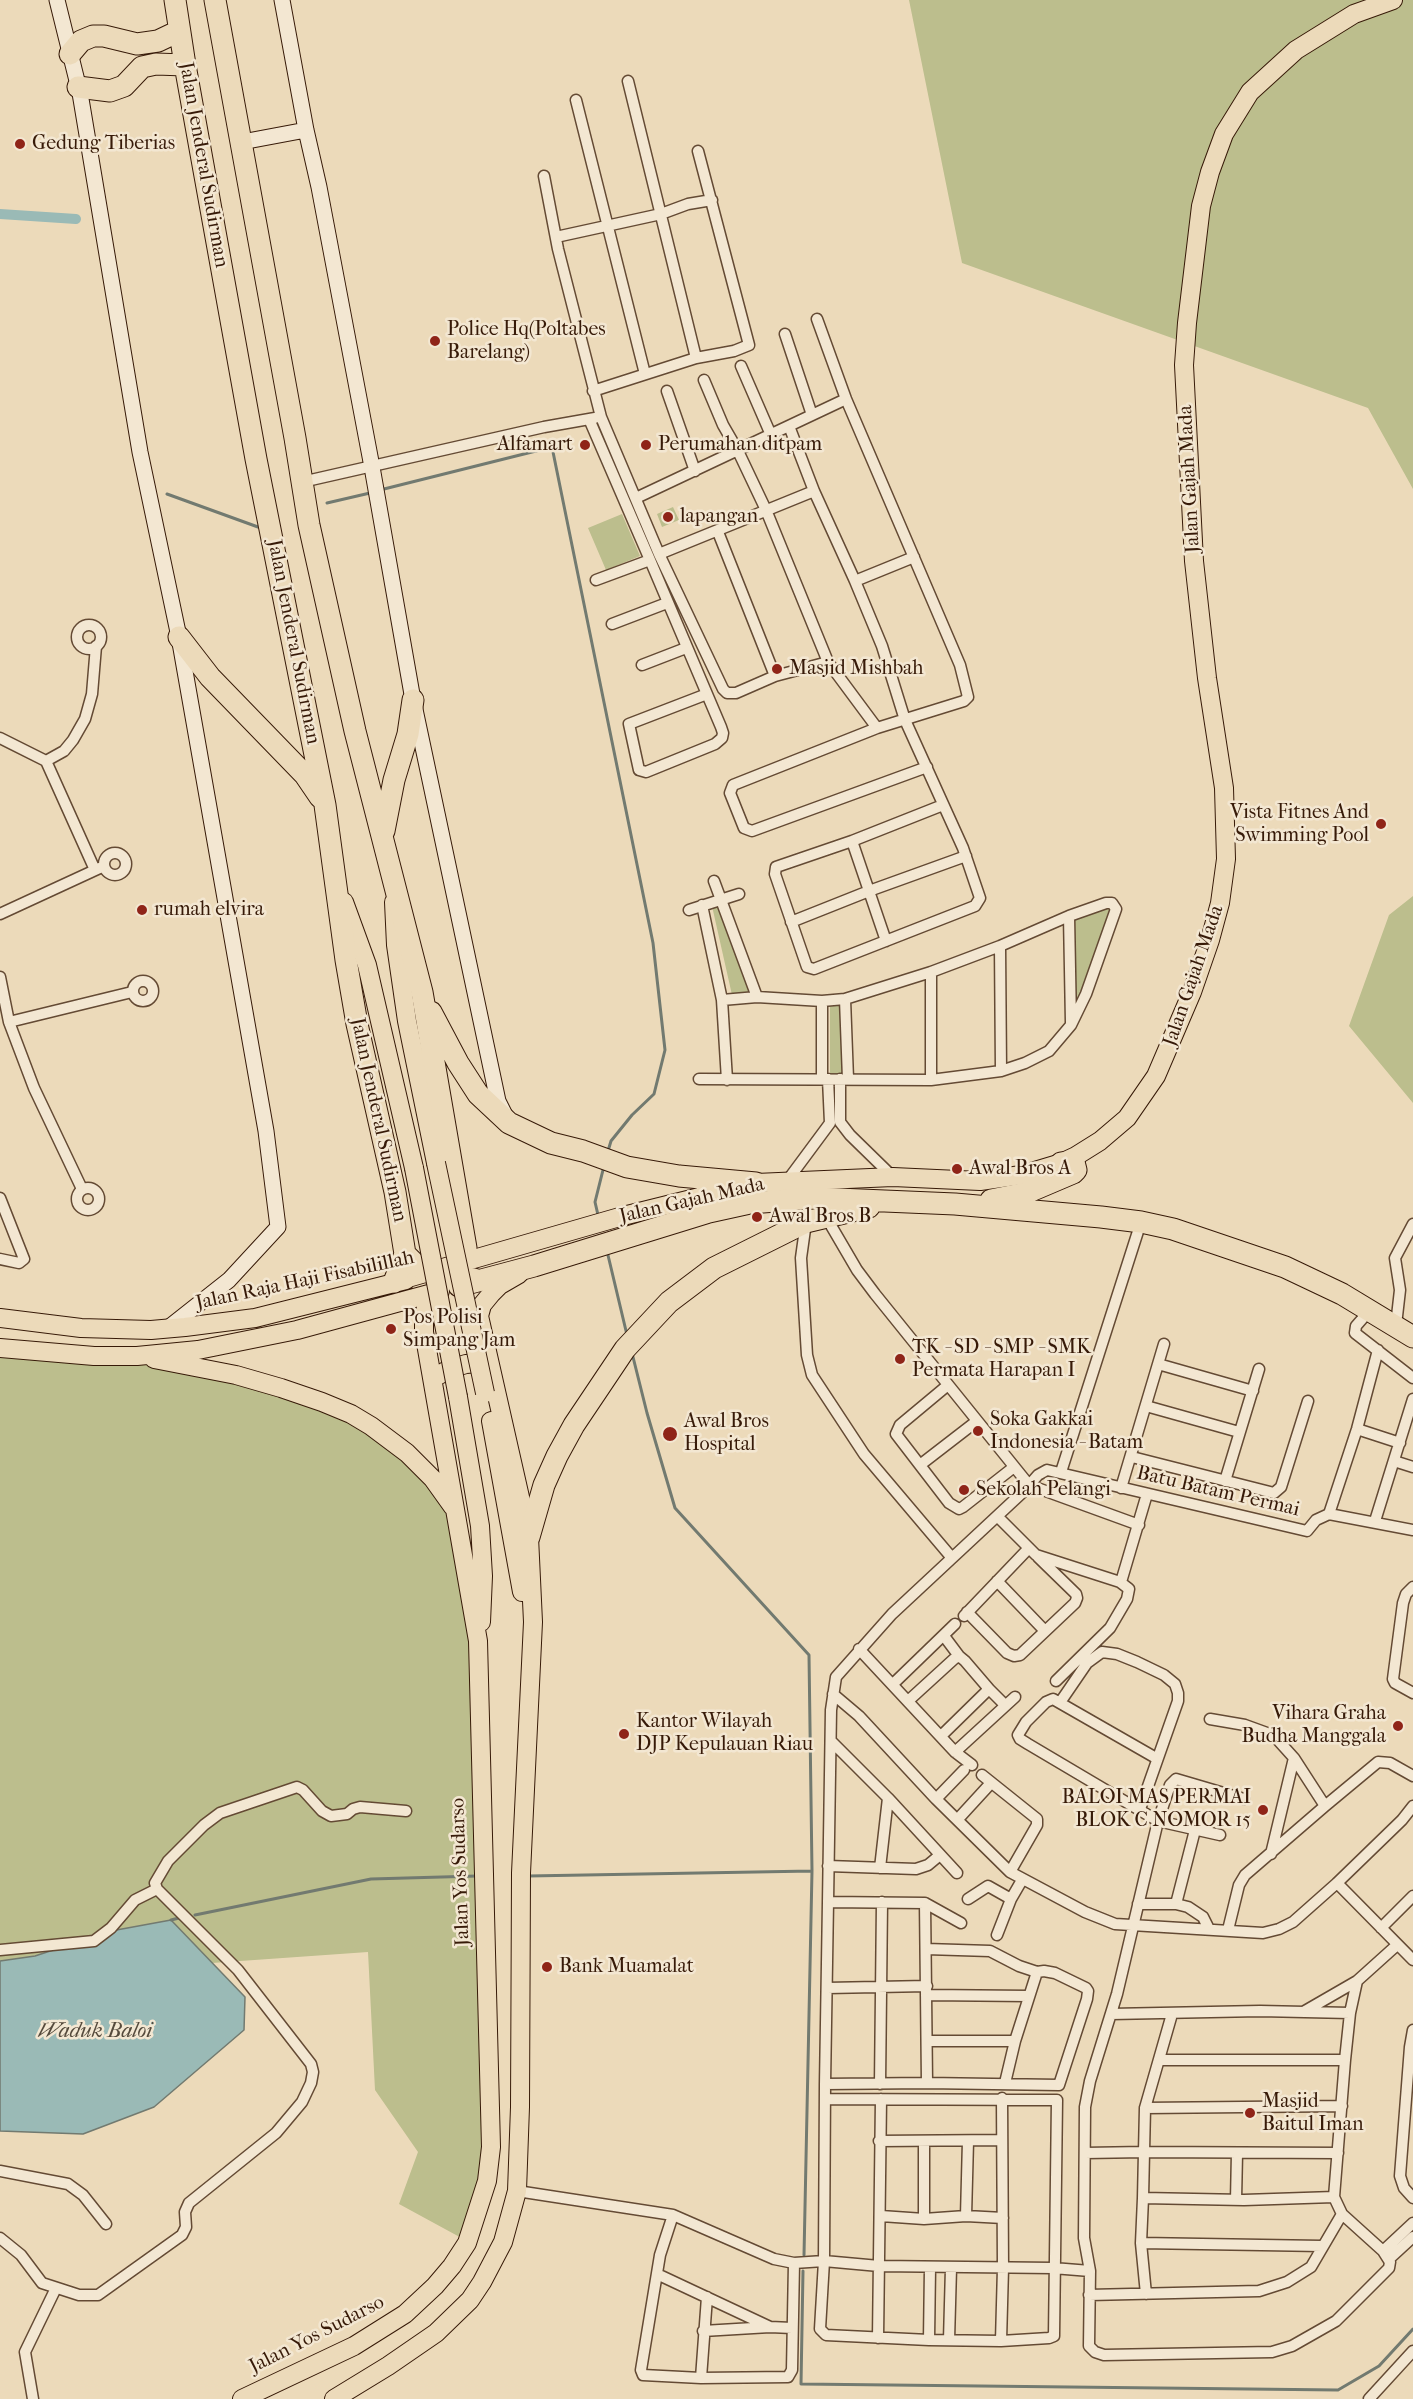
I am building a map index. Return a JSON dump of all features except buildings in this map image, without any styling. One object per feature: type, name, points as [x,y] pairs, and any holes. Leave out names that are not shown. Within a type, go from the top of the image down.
[{"type":"highway","name":"Jalan Jenderal Sudirman","points":[[175,0],[184,65],[256,459],[326,805],[346,960],[357,1024],[394,1192],[405,1254]]},
{"type":"highway","name":"Jalan Jenderal Sudirman","points":[[215,0],[309,525],[354,731],[422,992],[466,1248],[441,1281]]},
{"type":"highway","points":[[70,54],[81,41],[93,36],[104,36],[137,44],[158,41],[180,31]]},
{"type":"highway","points":[[137,44],[142,66]]},
{"type":"highway","points":[[78,87],[110,91],[124,86],[142,66],[184,65]]},
{"type":"highway","points":[[179,637],[210,676],[305,775],[326,805]]},
{"type":"highway","points":[[383,839],[413,700]]},
{"type":"highway","points":[[422,992],[468,1080],[478,1094],[509,1123],[551,1143],[583,1151],[627,1167],[660,1174],[756,1183]]},
{"type":"highway","points":[[955,1204],[998,1199],[1026,1192],[1076,1170],[1074,1162],[1061,1163]]},
{"type":"highway","points":[[394,1192],[416,1200],[432,1199],[446,1190],[453,1178]]},
{"type":"highway","name":"Jalan Gajah Mada","points":[[441,1281],[493,1277],[633,1237],[707,1203],[750,1203],[794,1198],[955,1204],[1142,1222],[1259,1256],[1323,1284],[1405,1331]]},
{"type":"highway","points":[[529,1537],[544,1485],[556,1455],[625,1349],[686,1287],[714,1268],[816,1220],[866,1207],[905,1202]]},
{"type":"highway","points":[[394,1282],[405,1254],[416,1265],[441,1281]]},
{"type":"main road","name":"Jalan Gajah Mada","points":[[441,1281],[489,1255],[623,1216],[707,1203],[756,1183],[893,1177],[980,1181],[1021,1175],[1061,1163],[1100,1141],[1127,1118],[1148,1090],[1162,1064],[1192,992],[1210,940],[1223,888],[1226,859],[1224,788],[1207,678],[1197,585],[1184,365],[1201,206],[1224,134],[1250,92],[1296,50],[1354,14],[1393,0]]},
{"type":"main road","points":[[335,881],[367,965],[414,1168],[458,1397],[480,1526],[484,1600],[478,1641]]},
{"type":"main road","points":[[394,885],[395,935],[404,999],[485,1393],[525,1609],[533,1622]]},
{"type":"main road","points":[[479,1316],[482,1305],[497,1288],[534,1266]]},
{"type":"main road","name":"Jalan Raja Haji Fisabilillah","points":[[0,1318],[81,1328],[167,1329],[255,1318],[394,1282],[441,1281]]},
{"type":"main road","name":"Jalan Raja Haji Fisabilillah","points":[[0,1347],[60,1354],[137,1356],[198,1350],[262,1339],[441,1281]]},
{"type":"main road","points":[[334,2399],[436,2333],[470,2300],[488,2273],[503,2242],[517,2191],[520,2107],[521,1873],[533,1622],[529,1537],[475,1296],[468,1289],[441,1281]]},
{"type":"main road","name":"Jalan Yos Sudarso","points":[[242,2399],[354,2346],[405,2314],[435,2286],[467,2243],[487,2181],[491,2147],[478,1641],[424,1332],[424,1314],[441,1281]]},
{"type":"main road","points":[[137,1356],[236,1375],[309,1397],[345,1412],[371,1426],[407,1453],[433,1479],[457,1514]]},
{"type":"main road","points":[[433,1379],[449,1369],[466,1364],[478,1363],[491,1369]]},
{"type":"street","points":[[57,0],[78,87],[140,452],[179,637],[266,1131],[278,1227],[229,1280],[167,1329]]},
{"type":"street","points":[[282,0],[372,467],[413,700],[498,1101],[509,1123]]},
{"type":"street","points":[[628,81],[696,358]]},
{"type":"street","points":[[576,100],[645,374]]},
{"type":"street","points":[[242,142],[306,130]]},
{"type":"street","points":[[594,391],[696,358],[735,351],[749,345],[698,151]]},
{"type":"street","points":[[544,176],[556,237],[601,417],[636,498],[668,603],[686,648],[707,694],[723,733],[719,741],[646,772],[639,771],[629,724],[707,694]]},
{"type":"street","points":[[556,237],[606,224],[661,214],[688,204],[712,200]]},
{"type":"street","points":[[817,319],[846,399],[960,664],[968,697],[964,701],[877,728],[733,785],[730,793],[744,828],[754,831],[927,767]]},
{"type":"street","points":[[785,334],[812,415]]},
{"type":"street","points":[[741,366],[771,435]]},
{"type":"street","points":[[704,380],[723,425],[738,450],[766,510],[828,662],[877,728]]},
{"type":"street","points":[[667,391],[695,471]]},
{"type":"street","points":[[636,498],[846,399]]},
{"type":"street","points":[[302,482],[601,417]]},
{"type":"street","points":[[589,419],[655,557],[727,693],[736,693],[775,676],[828,662]]},
{"type":"street","points":[[789,426],[814,491],[882,646],[905,720],[966,856],[980,894],[975,906],[810,969],[807,967],[775,874],[776,867],[852,841],[943,805]]},
{"type":"street","points":[[596,580],[814,491]]},
{"type":"street","points":[[718,532],[775,676]]},
{"type":"street","points":[[855,581],[914,557]]},
{"type":"street","points":[[612,624],[668,603]]},
{"type":"street","points":[[46,761],[64,751],[85,719],[91,702],[96,646]]},
{"type":"street","points":[[642,665],[686,648]]},
{"type":"street","points":[[0,738],[46,761],[99,868],[0,914]]},
{"type":"street","points":[[852,841],[885,941]]},
{"type":"street","points":[[791,922],[966,856]]},
{"type":"street","points":[[714,881],[757,997]]},
{"type":"street","points":[[689,910],[739,894]]},
{"type":"street","points":[[699,1079],[931,1080],[1001,1071],[1025,1063],[1049,1051],[1062,1039],[1071,1025],[1090,984],[1116,909],[1109,902],[931,972],[845,999],[822,1001],[757,997],[722,1000]]},
{"type":"street","points":[[702,905],[722,1000],[727,1080]]},
{"type":"street","points":[[1069,916],[1071,1025]]},
{"type":"street","points":[[1000,946],[1001,1071]]},
{"type":"street","points":[[931,972],[931,1080]]},
{"type":"street","points":[[0,977],[9,1022],[34,1088],[82,1189]]},
{"type":"street","points":[[9,1022],[132,992]]},
{"type":"street","points":[[787,1181],[835,1122],[844,1079],[845,999]]},
{"type":"street","points":[[822,1001],[825,1078],[835,1122],[893,1177]]},
{"type":"street","points":[[0,1198],[4,1218],[24,1259],[19,1263],[0,1259]]},
{"type":"street","points":[[952,1558],[864,1455],[812,1375],[807,1355],[801,1258],[816,1220],[1029,1485],[1139,1525]]},
{"type":"street","points":[[825,2099],[1057,2100],[1053,2268],[1054,2336],[1001,2341],[929,2340],[826,2335],[821,2331],[824,2261],[825,2084],[826,1988],[832,1695],[838,1674],[892,1614],[1042,1472],[1052,1470],[1061,1472],[1142,1222]]},
{"type":"street","points":[[1405,1331],[1395,1258],[1413,1224]]},
{"type":"street","points":[[1370,1310],[1356,1326],[1355,1333],[1413,1378]]},
{"type":"street","points":[[1121,1488],[1164,1344]]},
{"type":"street","points":[[1378,1350],[1357,1429],[1329,1514],[1413,1530]]},
{"type":"street","points":[[1158,1364],[1253,1391]]},
{"type":"street","points":[[1225,1481],[1259,1369]]},
{"type":"street","points":[[948,1385],[922,1405],[897,1429],[897,1435],[949,1503],[959,1509],[963,1508],[1014,1467]]},
{"type":"street","points":[[1375,1521],[1413,1399]]},
{"type":"street","points":[[1132,1457],[1271,1493],[1280,1490],[1308,1401]]},
{"type":"street","points":[[1146,1406],[1239,1432]]},
{"type":"street","points":[[920,1464],[977,1421]]},
{"type":"street","points":[[1357,1429],[1400,1443]]},
{"type":"street","points":[[1394,1461],[1413,1467]]},
{"type":"street","name":"Batu Batam Permai","points":[[1061,1472],[1307,1531],[1316,1520],[1329,1514]]},
{"type":"street","points":[[1121,1582],[1147,1494]]},
{"type":"street","points":[[997,1516],[1032,1551],[1077,1596],[1075,1603],[1026,1651],[1014,1656],[1007,1653],[965,1614],[1032,1551]]},
{"type":"street","points":[[1032,1551],[1121,1582],[1129,1593],[1110,1628],[1056,1681]]},
{"type":"street","points":[[998,1581],[1045,1631]]},
{"type":"street","points":[[1413,1587],[1406,1594],[1403,1603],[1392,1679],[1413,1693]]},
{"type":"street","points":[[893,1684],[955,1624]]},
{"type":"street","points":[[944,1636],[959,1656],[1005,1705]]},
{"type":"street","points":[[860,1649],[968,1768],[936,1798]]},
{"type":"street","points":[[1061,1701],[1087,1663],[1102,1652],[1117,1654],[1164,1675],[1175,1684],[1178,1701],[1156,1758],[1140,1809]]},
{"type":"street","points":[[908,1701],[959,1656]]},
{"type":"street","points":[[941,1736],[989,1689]]},
{"type":"street","points":[[832,1695],[859,1716],[1010,1872],[1022,1881],[1106,1922],[1133,1927],[1263,1933],[1286,1926],[1337,1883],[1402,1820],[1413,1806]]},
{"type":"street","points":[[955,1752],[1015,1697]]},
{"type":"street","points":[[1156,1758],[1061,1701],[1053,1699],[1046,1702],[1020,1729],[1020,1739],[1158,1821],[1220,1836]]},
{"type":"street","points":[[1210,1719],[1245,1725],[1275,1738],[1294,1758],[1326,1806]]},
{"type":"street","points":[[831,1741],[888,1798],[957,1873]]},
{"type":"street","points":[[1271,1854],[1294,1758]]},
{"type":"street","points":[[1228,1930],[1243,1877],[1378,1762],[1390,1763],[1413,1776]]},
{"type":"street","points":[[982,1775],[1037,1819],[1037,1825],[1010,1872]]},
{"type":"street","points":[[1244,1799],[1176,1779],[1170,1785],[1158,1821],[1111,2014],[1087,2095],[1084,2238],[1090,2271],[1089,2346],[1099,2354],[1272,2352],[1292,2346],[1336,2321],[1388,2270],[1386,2255],[1342,2214],[1334,2197],[1350,2013],[1357,1981]]},
{"type":"street","points":[[958,1819],[991,1783]]},
{"type":"street","points":[[0,2238],[21,2255],[42,2283],[79,2295],[98,2295],[182,2235],[186,2227],[185,2212],[189,2202],[276,2133],[302,2102],[311,2083],[311,2064],[238,1971],[157,1889],[155,1882],[168,1861],[212,1818],[286,1789],[297,1787],[303,1790],[322,1811],[331,1816],[347,1814],[360,1807],[406,1810]]},
{"type":"street","points":[[880,1868],[888,1798]]},
{"type":"street","points":[[1176,1904],[1195,1830]]},
{"type":"street","points":[[828,1866],[916,1869],[928,1865],[940,1855]]},
{"type":"street","points":[[997,1935],[1011,1899],[1022,1881]]},
{"type":"street","points":[[1337,1883],[1413,1960]]},
{"type":"street","points":[[968,1899],[988,1886],[1011,1899]]},
{"type":"street","points":[[0,1950],[94,1941],[111,1928],[135,1900],[157,1889]]},
{"type":"street","points":[[1381,1928],[1413,1896]]},
{"type":"street","points":[[828,1902],[925,1903],[961,1923]]},
{"type":"street","points":[[880,2084],[882,1902]]},
{"type":"street","points":[[925,1903],[927,2083]]},
{"type":"street","points":[[1138,1904],[1176,1904],[1188,1907],[1203,1917],[1209,1929]]},
{"type":"street","points":[[1304,2012],[1357,1981],[1396,1945]]},
{"type":"street","points":[[825,2084],[1059,2085],[1088,1999],[1086,1988],[1055,1973],[1036,1972],[1019,1966],[990,1951],[926,1949]]},
{"type":"street","points":[[1005,2083],[1036,1972]]},
{"type":"street","points":[[826,1988],[880,1987],[1029,1996]]},
{"type":"street","points":[[1111,2014],[1350,2013]]},
{"type":"street","points":[[1146,2294],[1141,2243],[1144,2108],[1172,2014]]},
{"type":"street","points":[[1413,2030],[1400,2176],[1404,2188],[1413,2198]]},
{"type":"street","points":[[927,2041],[1015,2041]]},
{"type":"street","points":[[1159,2060],[1345,2060]]},
{"type":"street","points":[[1001,2341],[1004,2268],[1002,2098]]},
{"type":"street","points":[[878,2338],[881,2099]]},
{"type":"street","points":[[1144,2108],[1342,2106]]},
{"type":"street","points":[[879,2141],[1002,2139]]},
{"type":"street","points":[[924,2141],[924,2219]]},
{"type":"street","points":[[966,2216],[968,2141]]},
{"type":"street","points":[[1085,2153],[1338,2153]]},
{"type":"street","points":[[1236,2200],[1237,2153]]},
{"type":"street","points":[[0,2171],[68,2184],[83,2195],[106,2224]]},
{"type":"street","points":[[517,2191],[673,2214],[774,2259],[794,2263],[824,2261],[930,2268],[1053,2268],[1090,2271]]},
{"type":"street","points":[[1143,2198],[1236,2200],[1334,2197]]},
{"type":"street","points":[[673,2214],[660,2255],[641,2374],[645,2376],[788,2377],[792,2370],[794,2263]]},
{"type":"street","points":[[1089,2295],[1241,2292],[1273,2288],[1311,2267],[1342,2214]]},
{"type":"street","points":[[881,2216],[924,2219],[966,2216],[1003,2218]]},
{"type":"street","points":[[1386,2255],[1413,2223]]},
{"type":"street","points":[[1386,2255],[1413,2237]]},
{"type":"street","points":[[1141,2243],[1322,2246]]},
{"type":"street","points":[[929,2340],[930,2268]]},
{"type":"street","points":[[949,2340],[951,2268]]},
{"type":"street","points":[[657,2274],[770,2327]]},
{"type":"street","points":[[33,2399],[25,2352],[56,2288]]},
{"type":"street","points":[[701,2378],[707,2297]]},
{"type":"street","points":[[703,2331],[792,2328]]},
{"type":"street","points":[[1369,2399],[1379,2394],[1413,2351]]},
{"type":"green space","points":[[909,0],[1413,0],[1413,489],[1368,408],[962,263]]},
{"type":"green space","name":"lapangan","points":[[673,507],[679,520],[662,527],[657,514]]},
{"type":"green space","points":[[622,514],[640,556],[606,570],[588,528]]},
{"type":"green space","points":[[1413,896],[1413,1103],[1349,1026],[1389,915]]},
{"type":"green space","points":[[722,904],[755,992],[732,995],[712,906]]},
{"type":"green space","points":[[1111,905],[1112,911],[1082,995],[1075,1004],[1073,920]]},
{"type":"green space","points":[[848,1002],[851,1075],[830,1075],[830,1006]]},
{"type":"green space","points":[[0,1340],[229,1365],[380,1438],[421,1477],[451,1512],[478,1577],[491,2148],[467,2241],[399,2204],[418,2152],[375,2090],[368,1952],[212,1963],[171,1920],[112,1931],[35,1956],[0,1961]]},
{"type":"water","name":"Waduk Baloi","points":[[171,1920],[245,1997],[244,2030],[154,2107],[83,2134],[0,2131],[0,1961],[35,1956],[111,1931]]},
{"type":"waterway","points":[[0,214],[76,219]]},
{"type":"waterway","points":[[380,490],[552,447],[653,943],[665,1050],[654,1094],[632,1115],[611,1141],[608,1151]]},
{"type":"waterway","points":[[327,503],[370,493]]},
{"type":"waterway","points":[[167,494],[258,527]]},
{"type":"waterway","points":[[598,1215],[595,1202],[604,1166]]},
{"type":"waterway","points":[[607,1251],[627,1335]]},
{"type":"waterway","points":[[632,1353],[675,1508],[809,1655],[812,1871],[804,2255]]},
{"type":"waterway","points":[[528,1876],[812,1871]]},
{"type":"waterway","points":[[195,1915],[371,1879],[477,1876]]},
{"type":"waterway","points":[[171,1920],[179,1918]]},
{"type":"waterway","points":[[803,2271],[801,2384],[1338,2390],[1379,2366],[1413,2329]]},
{"type":"place","name":"Gedung Tiberias","points":[[20,144]]},
{"type":"place","name":"Police Hq(Poltabes Barelang)","points":[[435,341]]},
{"type":"place","name":"Alfamart","points":[[585,445]]},
{"type":"place","name":"Perumahan ditpam","points":[[646,445]]},
{"type":"place","name":"lapangan","points":[[668,517]]},
{"type":"place","name":"Masjid Mishbah","points":[[777,669]]},
{"type":"place","name":"Vista Fitnes And Swimming Pool","points":[[1381,824]]},
{"type":"place","name":"rumah elvira","points":[[142,910]]},
{"type":"place","name":"Awal Bros A","points":[[957,1169]]},
{"type":"place","name":"Awal Bros B","points":[[757,1217]]},
{"type":"place","name":"Pos Polisi Simpang Jam","points":[[391,1329]]},
{"type":"place","name":"TK - SD - SMP - SMK Permata Harapan I","points":[[900,1359]]},
{"type":"place","name":"Soka Gakkai Indonesia - Batam","points":[[978,1431]]},
{"type":"place","name":"Awal Bros Hospital","points":[[670,1434]]},
{"type":"place","name":"Sekolah Pelangi","points":[[964,1490]]},
{"type":"place","name":"Vihara Graha Budha Manggala","points":[[1398,1726]]},
{"type":"place","name":"Kantor Wilayah DJP Kepulauan Riau","points":[[624,1734]]},
{"type":"place","name":"BALOI MAS PERMAI BLOK C NOMOR 15","points":[[1263,1810]]},
{"type":"place","name":"Bank Muamalat","points":[[547,1967]]},
{"type":"place","name":"Masjid Baitul Iman","points":[[1250,2113]]}]
